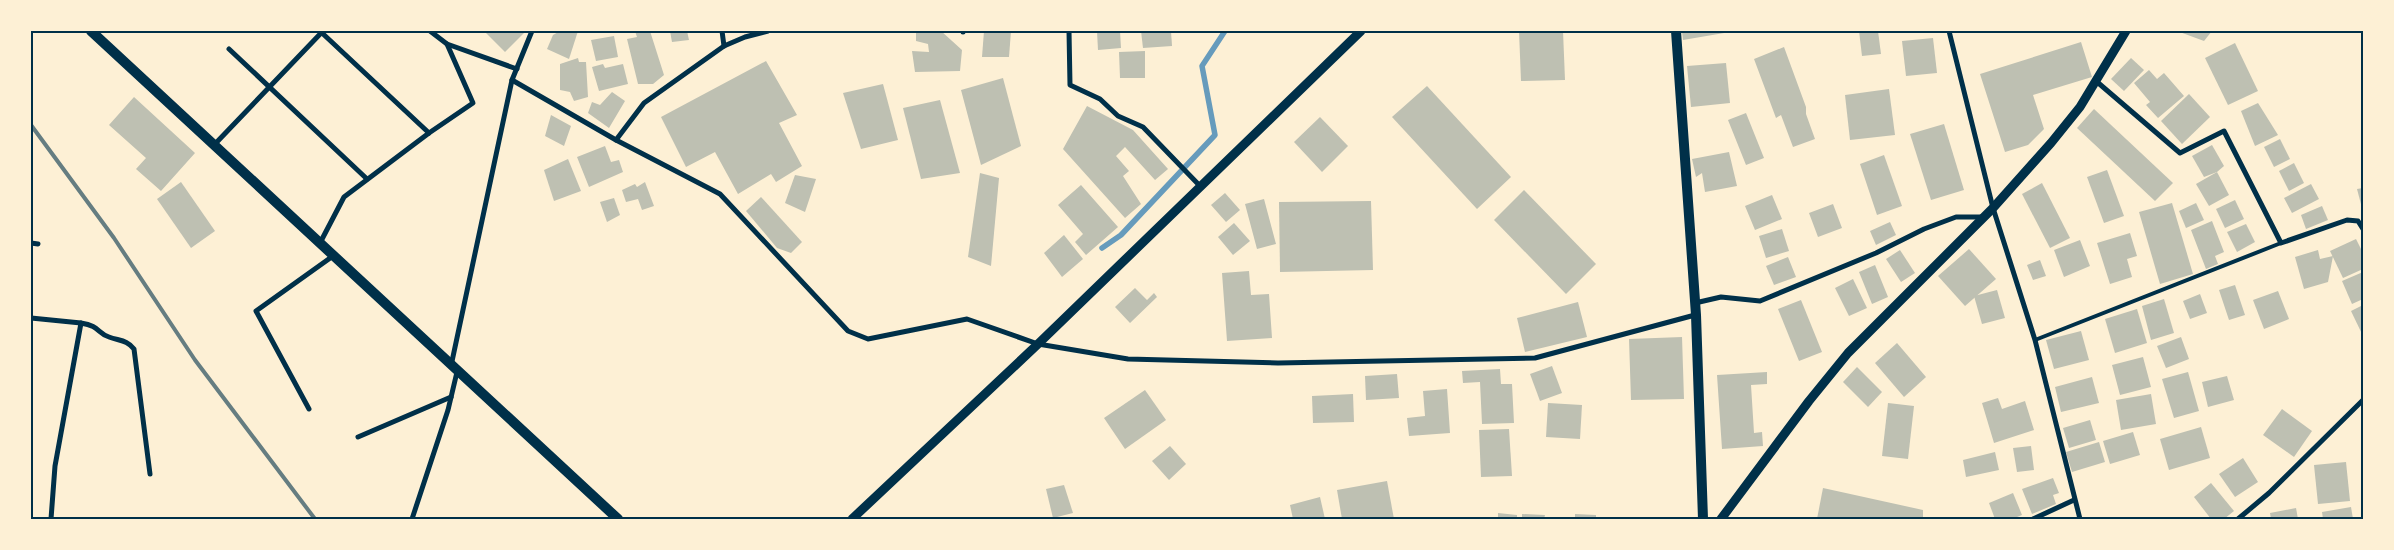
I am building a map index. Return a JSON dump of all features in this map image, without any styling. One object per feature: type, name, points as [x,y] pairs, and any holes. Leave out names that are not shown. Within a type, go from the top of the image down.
[{"type":"main road","points":[[92,31],[319,244],[618,519]]},
{"type":"main road","points":[[1676,31],[1696,315],[1703,519]]},
{"type":"street","points":[[430,31],[447,44],[517,69]]},
{"type":"street","points":[[412,519],[424,487],[451,397],[454,369],[512,80],[532,31]]},
{"type":"street","points":[[722,31],[724,46]]},
{"type":"street","points":[[616,140],[644,103],[724,46],[745,37],[768,31]]},
{"type":"street","points":[[1069,31],[1070,85],[1100,99],[1118,116],[1143,127],[1200,186]]},
{"type":"street","points":[[852,519],[1038,344],[1361,31]]},
{"type":"street","points":[[1949,31],[1993,208],[2035,340],[2080,519]]},
{"type":"street","points":[[1723,518],[1809,401],[1848,353],[1993,208],[2051,143],[2080,107],[2126,31]]},
{"type":"street","points":[[214,146],[322,32],[428,133]]},
{"type":"street","points":[[319,244],[344,197],[428,133],[472,103],[447,44]]},
{"type":"street","points":[[229,49],[368,179]]},
{"type":"street","points":[[512,80],[616,140],[720,194],[848,331],[868,339],[967,318],[1038,344],[1128,359],[1278,363],[1535,358],[1696,315]]},
{"type":"street","points":[[2096,81],[2180,153],[2224,131],[2281,243],[2347,220],[2358,221],[2363,229]]},
{"type":"street","points":[[1695,303],[1721,297],[1760,301],[1876,253],[1924,229],[1956,217],[1984,217]]},
{"type":"street","points":[[31,243],[38,244]]},
{"type":"street","points":[[309,409],[256,311],[333,256]]},
{"type":"street","points":[[31,318],[94,325],[107,337],[129,342],[134,349],[150,474]]},
{"type":"street","points":[[51,519],[55,466],[81,323]]},
{"type":"street","points":[[358,437],[451,397]]},
{"type":"street","points":[[2238,519],[2269,493],[2363,400]]},
{"type":"street","points":[[2033,519],[2074,500]]},
{"type":"lane","points":[[2035,340],[2281,243]]},
{"type":"building","points":[[484,31],[526,31],[505,52]]},
{"type":"building","points":[[560,31],[578,31],[569,59],[547,49],[553,35]]},
{"type":"building","points":[[635,31],[650,31],[664,75],[653,84],[638,84],[627,39],[637,37]]},
{"type":"building","points":[[670,31],[687,31],[689,40],[672,42]]},
{"type":"building","points":[[916,31],[941,31],[962,50],[960,71],[915,72],[912,51],[929,52],[928,44],[916,41]]},
{"type":"building","points":[[984,31],[1011,31],[1009,57],[982,57]]},
{"type":"building","points":[[1097,31],[1120,31],[1121,48],[1098,50]]},
{"type":"building","points":[[1141,31],[1171,31],[1172,46],[1143,48]]},
{"type":"building","points":[[1519,31],[1563,31],[1565,80],[1521,81]]},
{"type":"building","points":[[1682,31],[1730,31],[1730,32],[1683,40]]},
{"type":"building","points":[[1859,31],[1878,31],[1881,54],[1862,56]]},
{"type":"building","points":[[2177,31],[2212,31],[2204,41]]},
{"type":"building","points":[[614,36],[618,57],[596,61],[591,40]]},
{"type":"building","points":[[1933,38],[1937,73],[1906,76],[1902,41]]},
{"type":"building","points":[[2081,42],[2092,77],[2033,95],[2044,129],[2028,145],[2005,152],[1980,74]]},
{"type":"building","points":[[2235,43],[2258,91],[2228,105],[2205,58]]},
{"type":"building","points":[[1784,47],[1806,107],[1806,114],[1815,139],[1793,147],[1781,115],[1776,118],[1754,59]]},
{"type":"building","points":[[1145,51],[1145,78],[1120,78],[1119,52]]},
{"type":"building","points":[[578,58],[579,62],[586,62],[588,97],[574,101],[570,92],[560,90],[560,64]]},
{"type":"building","points":[[2131,58],[2144,70],[2124,91],[2111,79]]},
{"type":"building","points":[[766,61],[797,115],[779,123],[802,166],[776,182],[771,174],[738,194],[715,152],[686,167],[661,117]]},
{"type":"building","points":[[1726,63],[1730,103],[1691,107],[1687,66]]},
{"type":"building","points":[[603,64],[605,68],[623,64],[628,84],[599,91],[592,67]]},
{"type":"building","points":[[2149,70],[2157,79],[2164,73],[2184,96],[2158,118],[2146,105],[2150,102],[2134,83]]},
{"type":"building","points":[[1003,78],[1021,146],[981,165],[961,90]]},
{"type":"building","points":[[883,84],[898,140],[861,149],[843,93]]},
{"type":"building","points":[[1427,86],[1511,177],[1477,209],[1392,117]]},
{"type":"building","points":[[1889,89],[1895,135],[1850,140],[1845,95]]},
{"type":"building","points":[[612,92],[625,101],[609,128],[588,113],[592,102],[600,105]]},
{"type":"building","points":[[2189,94],[2210,117],[2182,144],[2161,121]]},
{"type":"building","points":[[134,97],[195,153],[161,191],[136,169],[146,158],[109,125]]},
{"type":"building","points":[[940,100],[960,173],[921,179],[903,108]]},
{"type":"building","points":[[2258,103],[2278,135],[2255,146],[2241,111]]},
{"type":"building","points":[[1087,106],[1133,130],[1168,169],[1155,180],[1125,147],[1116,156],[1129,171],[1123,176],[1141,204],[1125,218],[1063,149]]},
{"type":"building","points":[[2094,109],[2173,183],[2155,201],[2077,128]]},
{"type":"building","points":[[1746,113],[1764,158],[1746,165],[1728,120]]},
{"type":"building","points":[[551,115],[571,126],[564,146],[545,136]]},
{"type":"building","points":[[1320,117],[1348,146],[1322,172],[1294,142]]},
{"type":"building","points":[[1944,124],[1964,190],[1931,200],[1910,134]]},
{"type":"building","points":[[2280,139],[2290,159],[2274,167],[2264,147]]},
{"type":"building","points":[[2212,145],[2224,166],[2217,172],[2204,177],[2192,156]]},
{"type":"building","points":[[605,146],[611,162],[619,160],[623,172],[589,187],[577,157]]},
{"type":"building","points":[[1729,152],[1737,186],[1705,192],[1702,173],[1696,177],[1692,159]]},
{"type":"building","points":[[1884,155],[1902,206],[1877,215],[1860,164]]},
{"type":"building","points":[[568,159],[581,191],[554,201],[544,170]]},
{"type":"building","points":[[2294,163],[2304,183],[2289,191],[2279,171]]},
{"type":"building","points":[[2107,170],[2124,216],[2104,223],[2087,177]]},
{"type":"building","points":[[2217,172],[2229,195],[2209,206],[2196,184]]},
{"type":"building","points":[[980,173],[999,178],[991,266],[968,257]]},
{"type":"building","points":[[795,175],[816,179],[805,212],[785,203]]},
{"type":"building","points":[[181,182],[215,231],[191,248],[157,199]]},
{"type":"building","points":[[645,182],[654,206],[642,210],[638,199],[626,202],[622,190],[635,184],[637,187]]},
{"type":"building","points":[[2042,183],[2070,238],[2050,248],[2022,194]]},
{"type":"building","points":[[2311,184],[2319,199],[2292,213],[2284,198]]},
{"type":"building","points":[[1081,185],[1118,227],[1086,255],[1075,242],[1083,234],[1058,205]]},
{"type":"building","points":[[2363,188],[2363,208],[2362,208],[2357,189]]},
{"type":"building","points":[[1524,190],[1596,264],[1566,294],[1494,220]]},
{"type":"building","points":[[1225,193],[1240,210],[1226,222],[1211,205]]},
{"type":"building","points":[[1772,195],[1782,219],[1755,230],[1745,206]]},
{"type":"building","points":[[761,197],[802,242],[791,253],[777,248],[746,211]]},
{"type":"building","points":[[614,198],[620,215],[607,222],[600,202]]},
{"type":"building","points":[[1264,199],[1276,244],[1257,249],[1245,204]]},
{"type":"building","points":[[2235,200],[2244,219],[2225,228],[2216,209]]},
{"type":"building","points":[[1371,201],[1373,270],[1280,272],[1279,202]]},
{"type":"building","points":[[2172,203],[2193,274],[2160,284],[2139,212]]},
{"type":"building","points":[[2196,203],[2204,220],[2186,228],[2179,211]]},
{"type":"building","points":[[1833,204],[1842,228],[1818,237],[1809,213]]},
{"type":"building","points":[[2322,206],[2328,220],[2306,229],[2301,215]]},
{"type":"building","points":[[2212,221],[2224,252],[2215,256],[2218,264],[2206,269],[2191,230]]},
{"type":"building","points":[[1890,222],[1896,235],[1876,245],[1870,231]]},
{"type":"building","points":[[1234,223],[1250,241],[1233,255],[1218,237]]},
{"type":"building","points":[[2246,224],[2255,242],[2237,252],[2227,232]]},
{"type":"building","points":[[1782,229],[1789,251],[1766,258],[1759,236]]},
{"type":"building","points":[[2130,233],[2137,256],[2127,259],[2132,277],[2110,284],[2097,243]]},
{"type":"building","points":[[1064,235],[1083,259],[1062,277],[1044,253]]},
{"type":"building","points":[[2356,239],[2363,253],[2363,269],[2343,278],[2330,251]]},
{"type":"building","points":[[2080,240],[2090,266],[2064,277],[2054,250]]},
{"type":"building","points":[[1969,249],[1996,279],[1965,306],[1938,276]]},
{"type":"building","points":[[1900,250],[1915,273],[1901,282],[1886,259]]},
{"type":"building","points":[[2318,250],[2320,259],[2333,256],[2328,282],[2304,289],[2295,257]]},
{"type":"building","points":[[1788,257],[1796,277],[1774,285],[1766,266]]},
{"type":"building","points":[[2040,260],[2046,276],[2033,280],[2027,265]]},
{"type":"building","points":[[1875,265],[1888,297],[1872,304],[1859,272]]},
{"type":"building","points":[[1249,271],[1251,295],[1269,294],[1272,338],[1227,341],[1222,273]]},
{"type":"building","points":[[2363,272],[2363,299],[2352,304],[2342,281]]},
{"type":"building","points":[[1853,279],[1867,308],[1849,316],[1835,288]]},
{"type":"building","points":[[2235,285],[2245,315],[2229,320],[2219,290]]},
{"type":"building","points":[[1135,288],[1147,300],[1154,293],[1157,297],[1130,323],[1115,307]]},
{"type":"building","points":[[1997,290],[2005,318],[1982,324],[1974,296]]},
{"type":"building","points":[[2278,291],[2289,319],[2264,329],[2253,300]]},
{"type":"building","points":[[2200,294],[2207,313],[2190,319],[2183,301]]},
{"type":"building","points":[[2164,299],[2174,333],[2151,340],[2142,306]]},
{"type":"building","points":[[1801,300],[1822,352],[1799,361],[1778,309]]},
{"type":"building","points":[[1578,302],[1587,337],[1525,352],[1517,318]]},
{"type":"building","points":[[2363,305],[2363,336],[2351,311]]},
{"type":"building","points":[[2137,309],[2147,343],[2115,353],[2105,319]]},
{"type":"building","points":[[2081,331],[2089,360],[2054,369],[2046,340]]},
{"type":"building","points":[[1682,337],[1684,399],[1631,400],[1629,339]]},
{"type":"building","points":[[2181,337],[2189,359],[2166,368],[2157,346]]},
{"type":"building","points":[[1897,343],[1926,377],[1904,397],[1875,363]]},
{"type":"building","points":[[2143,357],[2151,387],[2120,395],[2112,365]]},
{"type":"building","points":[[1552,366],[1562,393],[1540,401],[1530,374]]},
{"type":"building","points":[[1857,367],[1882,392],[1868,407],[1843,382]]},
{"type":"building","points":[[1500,369],[1501,384],[1512,384],[1514,423],[1482,424],[1480,382],[1463,383],[1462,371]]},
{"type":"building","points":[[1767,372],[1767,384],[1751,385],[1754,433],[1762,432],[1763,446],[1722,449],[1717,375]]},
{"type":"building","points":[[2188,372],[2199,411],[2174,418],[2162,379]]},
{"type":"building","points":[[1397,374],[1399,398],[1366,400],[1365,376]]},
{"type":"building","points":[[2227,376],[2234,400],[2208,407],[2202,382]]},
{"type":"building","points":[[2092,377],[2099,403],[2061,412],[2055,387]]},
{"type":"building","points":[[1447,389],[1450,433],[1409,436],[1407,418],[1425,416],[1423,391]]},
{"type":"building","points":[[1145,390],[1166,420],[1125,449],[1104,418]]},
{"type":"building","points":[[1353,394],[1354,422],[1313,423],[1312,396]]},
{"type":"building","points":[[2151,394],[2156,424],[2121,430],[2116,400]]},
{"type":"building","points":[[1998,398],[2002,409],[2025,401],[2034,430],[1994,443],[1982,403]]},
{"type":"building","points":[[1548,403],[1582,405],[1580,439],[1546,437]]},
{"type":"building","points":[[1888,403],[1914,406],[1908,459],[1882,456]]},
{"type":"building","points":[[2282,409],[2312,431],[2294,457],[2263,435]]},
{"type":"building","points":[[2090,420],[2096,440],[2069,448],[2063,428]]},
{"type":"building","points":[[2201,427],[2210,458],[2169,470],[2160,439]]},
{"type":"building","points":[[1509,429],[1512,476],[1481,477],[1479,430]]},
{"type":"building","points":[[2133,432],[2140,455],[2110,464],[2103,441]]},
{"type":"building","points":[[2099,442],[2105,462],[2072,472],[2066,452]]},
{"type":"building","points":[[1170,446],[1186,464],[1169,480],[1152,461]]},
{"type":"building","points":[[2031,446],[2034,470],[2017,472],[2013,448]]},
{"type":"building","points":[[1995,452],[1999,470],[1966,477],[1963,460]]},
{"type":"building","points":[[2243,458],[2258,482],[2235,497],[2219,474]]},
{"type":"building","points":[[2346,462],[2350,501],[2318,504],[2314,465]]},
{"type":"building","points":[[2053,478],[2059,493],[2053,495],[2056,504],[2032,514],[2022,489]]},
{"type":"building","points":[[1387,481],[1394,519],[1342,519],[1337,490]]},
{"type":"building","points":[[2211,483],[2234,511],[2224,519],[2211,519],[2194,497]]},
{"type":"building","points":[[1064,485],[1073,513],[1053,518],[1046,489]]},
{"type":"building","points":[[1823,488],[1923,510],[1923,519],[1817,519]]},
{"type":"building","points":[[2013,493],[2022,515],[2012,519],[1995,519],[1989,503]]},
{"type":"building","points":[[1320,497],[1325,519],[1293,519],[1290,505]]},
{"type":"building","points":[[2351,507],[2353,519],[2323,519],[2322,512]]},
{"type":"building","points":[[2296,508],[2298,519],[2271,519],[2270,513]]},
{"type":"building","points":[[1498,513],[1517,515],[1517,519],[1498,519]]},
{"type":"building","points":[[1522,514],[1545,515],[1544,519],[1522,519]]},
{"type":"building","points":[[1575,514],[1596,515],[1596,519],[1575,519]]},
{"type":"waterway","points":[[1102,248],[1121,235],[1215,135],[1202,66],[1225,31]]},
{"type":"railway","points":[[31,125],[114,238],[195,360],[315,519]]}]
